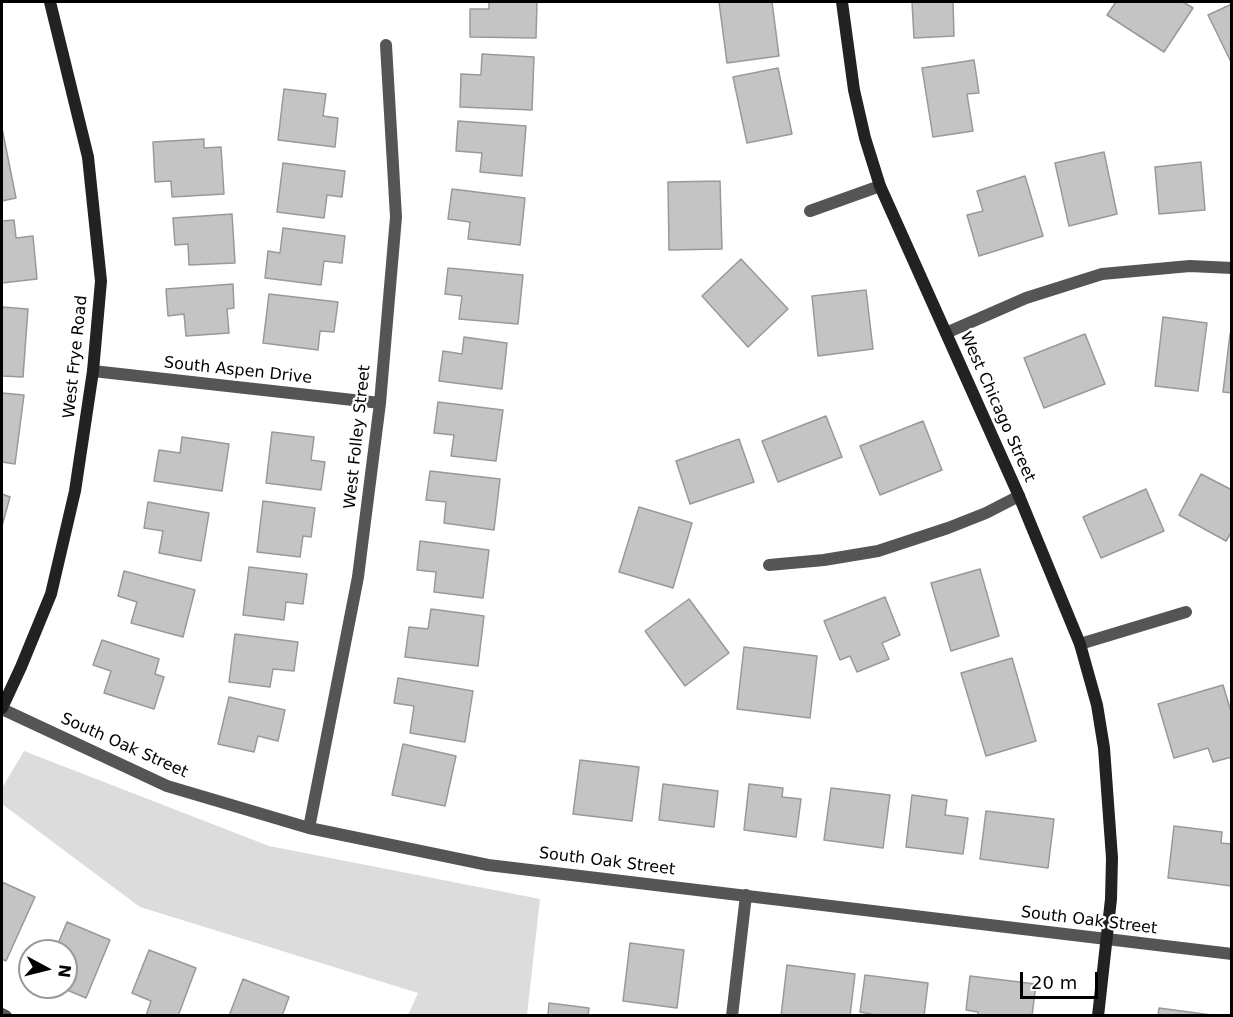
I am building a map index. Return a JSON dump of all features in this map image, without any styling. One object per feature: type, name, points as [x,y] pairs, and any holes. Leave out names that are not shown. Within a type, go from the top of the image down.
[{"type":"street","name":"West Frye Road","points":[[2,708],[51,594],[75,491],[93,371],[101,281],[88,157],[50,2]]},
{"type":"street","name":"West Chicago Street","points":[[842,2],[854,90],[865,138],[880,186],[1019,496],[1080,644],[1097,705],[1104,748],[1112,858],[1111,899],[1098,1016]]},
{"type":"street","name":"West Folley Street","points":[[309,828],[358,577],[380,403],[396,217],[386,45]]},
{"type":"street","points":[[810,211],[880,186]]},
{"type":"street","points":[[946,333],[1026,298],[1102,274],[1190,266],[1232,268]]},
{"type":"street","name":"South Aspen Drive","points":[[93,371],[380,403]]},
{"type":"street","points":[[769,566],[878,551],[948,528],[986,513],[1019,496]]},
{"type":"street","points":[[1080,644],[1186,612]]},
{"type":"street","name":"South Oak Street","points":[[2,708],[167,786],[309,828],[488,865],[1232,954]]},
{"type":"street","points":[[732,1016],[746,895]]},
{"type":"street","points":[[2,1014],[6,1016]]},
{"type":"shaded area","points":[[24,751],[269,846],[540,899],[527,1015],[408,1015],[418,993],[140,907],[2,804],[2,788]]},
{"type":"building","points":[[489,2],[537,2],[536,38],[470,37],[470,9],[489,9]]},
{"type":"building","points":[[719,2],[772,2],[779,56],[727,63]]},
{"type":"building","points":[[912,2],[953,2],[954,36],[914,38]]},
{"type":"building","points":[[1116,2],[1183,2],[1193,8],[1164,52],[1107,15]]},
{"type":"building","points":[[1232,4],[1232,64],[1208,15]]},
{"type":"building","points":[[482,54],[534,57],[532,110],[460,107],[461,74],[481,75]]},
{"type":"building","points":[[974,60],[979,93],[967,94],[973,131],[933,137],[922,68]]},
{"type":"building","points":[[778,68],[792,134],[747,143],[733,77]]},
{"type":"building","points":[[284,89],[326,94],[323,116],[338,118],[335,147],[278,140]]},
{"type":"building","points":[[458,121],[526,126],[522,176],[480,172],[482,153],[456,151]]},
{"type":"building","points":[[2,128],[16,198],[2,201]]},
{"type":"building","points":[[204,139],[204,148],[221,147],[224,194],[172,197],[171,181],[155,182],[153,142]]},
{"type":"building","points":[[1104,152],[1117,214],[1069,226],[1055,163]]},
{"type":"building","points":[[1201,162],[1205,210],[1159,214],[1155,167]]},
{"type":"building","points":[[283,163],[345,171],[342,197],[327,195],[324,218],[277,212]]},
{"type":"building","points":[[1025,176],[1043,236],[979,256],[967,215],[983,211],[977,191]]},
{"type":"building","points":[[720,181],[722,249],[669,250],[668,182]]},
{"type":"building","points":[[452,189],[525,198],[520,245],[468,239],[470,222],[448,219]]},
{"type":"building","points":[[232,214],[235,263],[189,265],[188,244],[175,245],[173,218]]},
{"type":"building","points":[[14,220],[16,238],[33,236],[37,279],[2,283],[2,221]]},
{"type":"building","points":[[283,228],[345,236],[342,263],[324,261],[321,285],[265,278],[268,251],[280,253]]},
{"type":"building","points":[[741,259],[788,309],[748,347],[702,296]]},
{"type":"building","points":[[448,268],[523,275],[518,324],[459,319],[462,296],[445,294]]},
{"type":"building","points":[[233,284],[234,308],[227,309],[229,333],[186,336],[184,314],[168,316],[166,289]]},
{"type":"building","points":[[866,290],[873,349],[818,356],[812,296]]},
{"type":"building","points":[[269,294],[338,302],[334,332],[320,331],[318,350],[263,343]]},
{"type":"building","points":[[2,307],[28,309],[23,377],[2,376]]},
{"type":"building","points":[[1163,317],[1207,323],[1198,391],[1155,386]]},
{"type":"building","points":[[1085,334],[1105,384],[1044,408],[1024,358]]},
{"type":"building","points":[[1230,334],[1232,334],[1232,393],[1223,392]]},
{"type":"building","points":[[464,337],[507,343],[502,389],[439,381],[443,351],[462,354]]},
{"type":"building","points":[[2,393],[24,395],[15,464],[2,462]]},
{"type":"building","points":[[438,402],[503,410],[496,461],[451,456],[454,435],[434,433]]},
{"type":"building","points":[[826,416],[842,457],[778,482],[762,441]]},
{"type":"building","points":[[923,421],[942,470],[880,495],[860,446]]},
{"type":"building","points":[[272,432],[314,437],[311,460],[325,462],[321,490],[266,483]]},
{"type":"building","points":[[182,437],[229,444],[222,491],[154,481],[159,450],[180,453]]},
{"type":"building","points":[[739,439],[754,482],[690,504],[676,461]]},
{"type":"building","points":[[430,471],[500,479],[494,530],[444,523],[446,502],[426,500]]},
{"type":"building","points":[[1201,474],[1232,490],[1232,531],[1226,541],[1179,515]]},
{"type":"building","points":[[1146,489],[1164,531],[1101,558],[1083,517]]},
{"type":"building","points":[[2,494],[10,497],[2,526]]},
{"type":"building","points":[[263,501],[315,508],[311,537],[303,536],[300,557],[257,552]]},
{"type":"building","points":[[148,502],[209,513],[201,561],[159,553],[163,531],[144,528]]},
{"type":"building","points":[[639,507],[692,523],[673,588],[619,572]]},
{"type":"building","points":[[420,541],[489,550],[483,598],[434,592],[436,572],[417,570]]},
{"type":"building","points":[[249,567],[307,574],[303,604],[286,602],[284,620],[243,615]]},
{"type":"building","points":[[980,569],[999,636],[951,651],[931,583]]},
{"type":"building","points":[[124,571],[195,590],[183,637],[131,623],[137,602],[118,596]]},
{"type":"building","points":[[885,597],[900,635],[882,643],[889,659],[857,672],[850,656],[840,660],[824,621]]},
{"type":"building","points":[[689,599],[729,653],[685,686],[645,631]]},
{"type":"building","points":[[431,609],[484,616],[478,666],[405,657],[409,627],[428,629]]},
{"type":"building","points":[[235,634],[298,642],[294,671],[273,669],[270,687],[229,682]]},
{"type":"building","points":[[102,640],[159,659],[155,674],[164,677],[154,709],[104,693],[111,671],[93,665]]},
{"type":"building","points":[[744,647],[817,656],[810,718],[737,709]]},
{"type":"building","points":[[1012,658],[1036,741],[986,756],[961,673]]},
{"type":"building","points":[[398,678],[473,691],[465,742],[410,733],[414,706],[394,703]]},
{"type":"building","points":[[1223,685],[1232,715],[1232,757],[1213,762],[1208,748],[1174,758],[1158,704]]},
{"type":"building","points":[[229,697],[285,710],[278,741],[258,736],[254,752],[218,744]]},
{"type":"building","points":[[403,744],[456,756],[445,806],[392,795]]},
{"type":"building","points":[[580,760],[639,767],[632,821],[573,814]]},
{"type":"building","points":[[663,784],[718,791],[714,827],[659,820]]},
{"type":"building","points":[[749,784],[783,788],[782,797],[801,799],[796,837],[744,830]]},
{"type":"building","points":[[831,788],[890,795],[883,848],[824,840]]},
{"type":"building","points":[[912,795],[947,800],[945,815],[968,818],[963,854],[906,847]]},
{"type":"building","points":[[986,811],[1054,819],[1048,868],[980,859]]},
{"type":"building","points":[[1174,826],[1222,832],[1221,843],[1232,844],[1232,886],[1168,878]]},
{"type":"building","points":[[2,882],[35,897],[6,961],[2,959]]},
{"type":"building","points":[[67,922],[110,940],[86,998],[78,995],[78,939],[60,939]]},
{"type":"building","points":[[630,943],[684,950],[677,1008],[623,1001]]},
{"type":"building","points":[[149,950],[196,968],[178,1016],[146,1016],[151,1001],[132,993]]},
{"type":"building","points":[[787,965],[855,974],[850,1016],[781,1016]]},
{"type":"building","points":[[865,975],[928,983],[924,1016],[881,1016],[860,1012]]},
{"type":"building","points":[[970,976],[1036,984],[1032,1016],[978,1016],[978,1012],[966,1010]]},
{"type":"building","points":[[243,979],[289,997],[282,1016],[229,1016]]},
{"type":"building","points":[[549,1003],[589,1008],[588,1016],[548,1016]]},
{"type":"building","points":[[1159,1008],[1219,1016],[1158,1016]]}]
